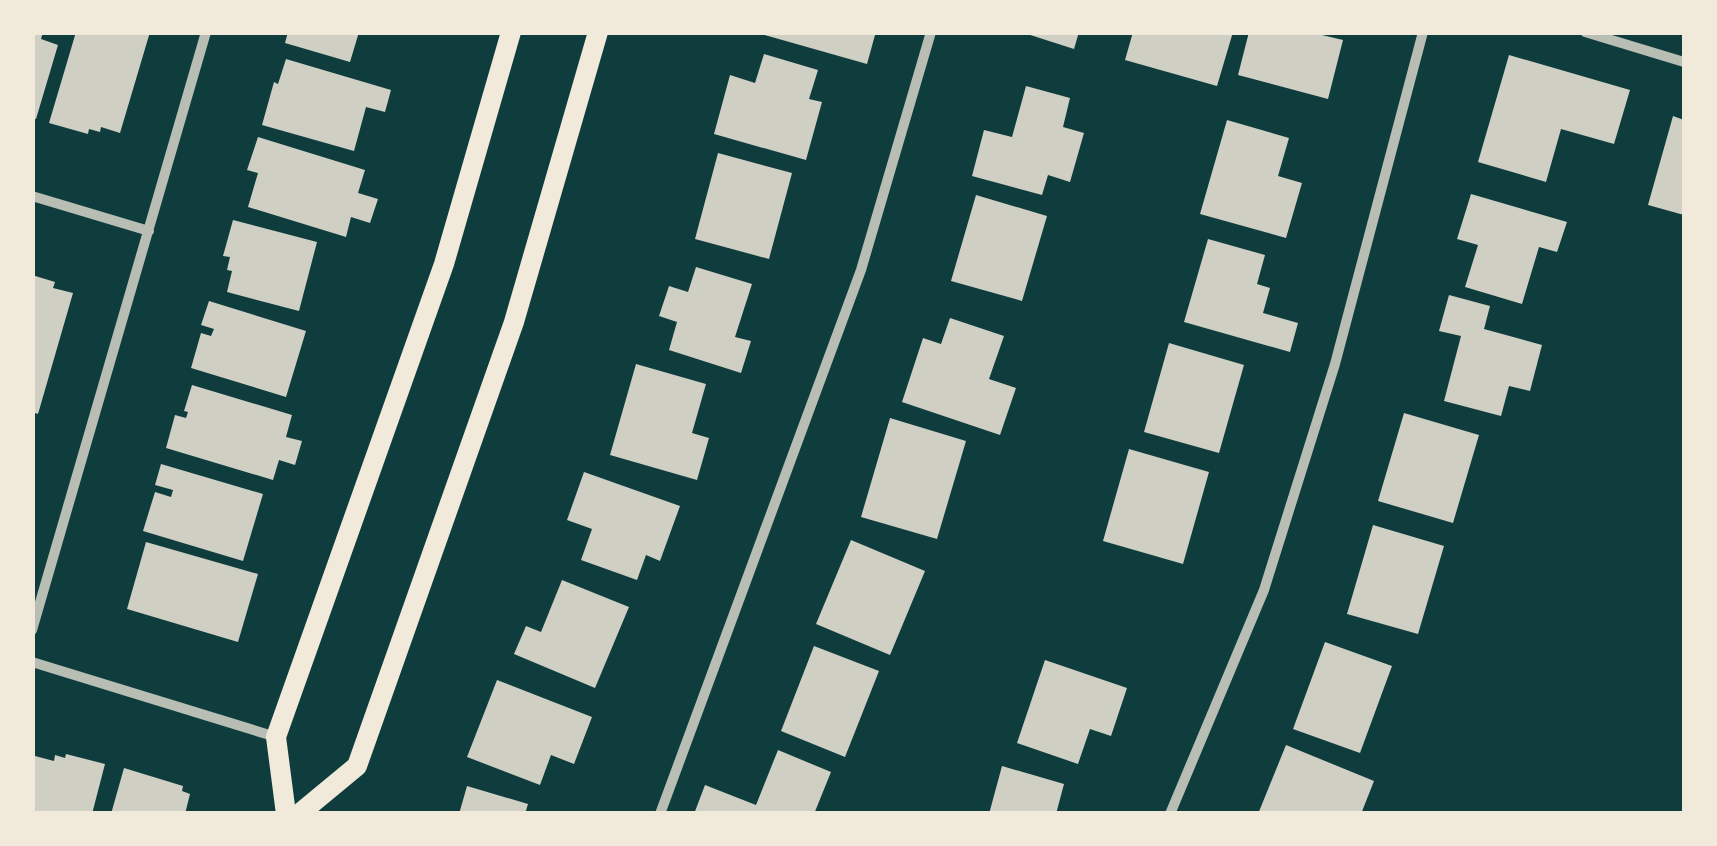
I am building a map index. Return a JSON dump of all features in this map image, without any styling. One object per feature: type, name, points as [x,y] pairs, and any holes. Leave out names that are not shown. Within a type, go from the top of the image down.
[{"type":"main road","points":[[286,814],[276,737],[444,264],[511,32]]},
{"type":"main road","points":[[299,814],[357,766],[514,322],[598,32]]},
{"type":"street","points":[[32,630],[206,32]]},
{"type":"street","points":[[660,814],[860,270],[931,32]]},
{"type":"street","points":[[1170,814],[1264,590],[1335,364],[1423,32]]},
{"type":"street","points":[[1584,32],[1684,62]]},
{"type":"street","points":[[32,196],[150,230]]},
{"type":"street","points":[[32,662],[276,737]]},
{"type":"building","points":[[32,32],[43,32],[41,39],[58,45],[36,119],[32,118]]},
{"type":"building","points":[[76,32],[150,32],[120,133],[101,127],[100,132],[89,129],[88,134],[49,123]]},
{"type":"building","points":[[288,32],[359,32],[350,62],[285,43]]},
{"type":"building","points":[[1021,32],[1079,32],[1074,49]]},
{"type":"building","points":[[1133,32],[1233,32],[1217,86],[1125,60]]},
{"type":"building","points":[[1249,32],[1323,32],[1322,35],[1343,40],[1328,99],[1238,75]]},
{"type":"building","points":[[761,34],[875,35],[867,64]]},
{"type":"building","points":[[764,54],[818,70],[809,99],[822,102],[806,160],[714,134],[730,75],[755,83]]},
{"type":"building","points":[[1509,55],[1630,90],[1614,144],[1561,129],[1546,182],[1478,162]]},
{"type":"building","points":[[286,59],[391,90],[385,112],[366,107],[354,151],[262,125],[274,82],[278,84]]},
{"type":"building","points":[[1026,86],[1070,98],[1063,127],[1084,133],[1070,182],[1048,175],[1042,195],[972,176],[984,130],[1012,137]]},
{"type":"building","points":[[1673,116],[1684,120],[1684,215],[1648,205]]},
{"type":"building","points":[[1227,120],[1289,138],[1278,176],[1302,183],[1286,238],[1200,214]]},
{"type":"building","points":[[258,137],[365,170],[358,193],[378,199],[370,223],[351,217],[346,237],[248,207],[258,173],[247,170]]},
{"type":"building","points":[[718,153],[792,173],[769,259],[695,239]]},
{"type":"building","points":[[1471,194],[1567,222],[1557,252],[1539,247],[1522,304],[1465,287],[1478,245],[1457,239]]},
{"type":"building","points":[[976,195],[1047,216],[1022,301],[951,281]]},
{"type":"building","points":[[233,220],[317,242],[299,311],[227,292],[232,271],[227,270],[230,257],[223,256]]},
{"type":"building","points":[[1208,239],[1265,255],[1257,284],[1270,288],[1263,313],[1298,323],[1290,352],[1184,322]]},
{"type":"building","points":[[696,267],[752,284],[735,337],[751,341],[741,373],[669,350],[677,322],[659,316],[669,286],[688,292]]},
{"type":"building","points":[[32,275],[55,282],[53,288],[73,293],[38,414],[32,412]]},
{"type":"building","points":[[1449,295],[1490,306],[1484,329],[1542,345],[1530,391],[1509,386],[1501,416],[1444,401],[1461,336],[1439,331]]},
{"type":"building","points":[[209,301],[306,331],[286,397],[191,368],[201,333],[211,336],[214,329],[201,325]]},
{"type":"building","points":[[950,318],[1004,336],[989,379],[1016,388],[1000,435],[902,402],[923,338],[941,344]]},
{"type":"building","points":[[1169,343],[1244,365],[1219,453],[1144,432]]},
{"type":"building","points":[[636,364],[706,384],[692,433],[709,438],[697,480],[610,455]]},
{"type":"building","points":[[192,385],[292,415],[286,437],[302,441],[295,465],[279,460],[273,480],[166,448],[175,415],[186,418],[188,412],[184,411]]},
{"type":"building","points":[[1404,413],[1479,435],[1453,523],[1378,501]]},
{"type":"building","points":[[890,418],[966,441],[937,539],[861,517]]},
{"type":"building","points":[[1129,449],[1209,472],[1183,564],[1103,541]]},
{"type":"building","points":[[161,464],[263,494],[243,561],[143,531],[155,492],[171,497],[173,490],[155,485]]},
{"type":"building","points":[[584,472],[680,506],[660,561],[646,555],[637,580],[581,560],[592,529],[567,520]]},
{"type":"building","points":[[1373,525],[1444,546],[1418,634],[1347,614]]},
{"type":"building","points":[[851,540],[925,571],[890,655],[816,624]]},
{"type":"building","points":[[146,542],[258,574],[238,642],[127,609]]},
{"type":"building","points":[[562,580],[629,607],[595,688],[514,654],[526,626],[541,632]]},
{"type":"building","points":[[1325,642],[1392,666],[1360,753],[1293,729]]},
{"type":"building","points":[[814,646],[879,671],[845,757],[781,731]]},
{"type":"building","points":[[1045,660],[1127,688],[1111,736],[1090,729],[1078,764],[1017,743]]},
{"type":"building","points":[[497,680],[592,717],[574,764],[551,755],[540,785],[467,757]]},
{"type":"building","points":[[1286,745],[1374,781],[1361,814],[1258,814]]},
{"type":"building","points":[[778,750],[831,772],[814,814],[694,814],[705,785],[756,805]]},
{"type":"building","points":[[66,754],[105,764],[92,814],[32,814],[35,756],[54,761],[55,755],[65,758]]},
{"type":"building","points":[[1002,766],[1064,784],[1056,814],[989,814]]},
{"type":"building","points":[[124,768],[183,786],[182,791],[190,794],[185,814],[111,814]]},
{"type":"building","points":[[467,786],[528,804],[525,814],[459,814]]}]
